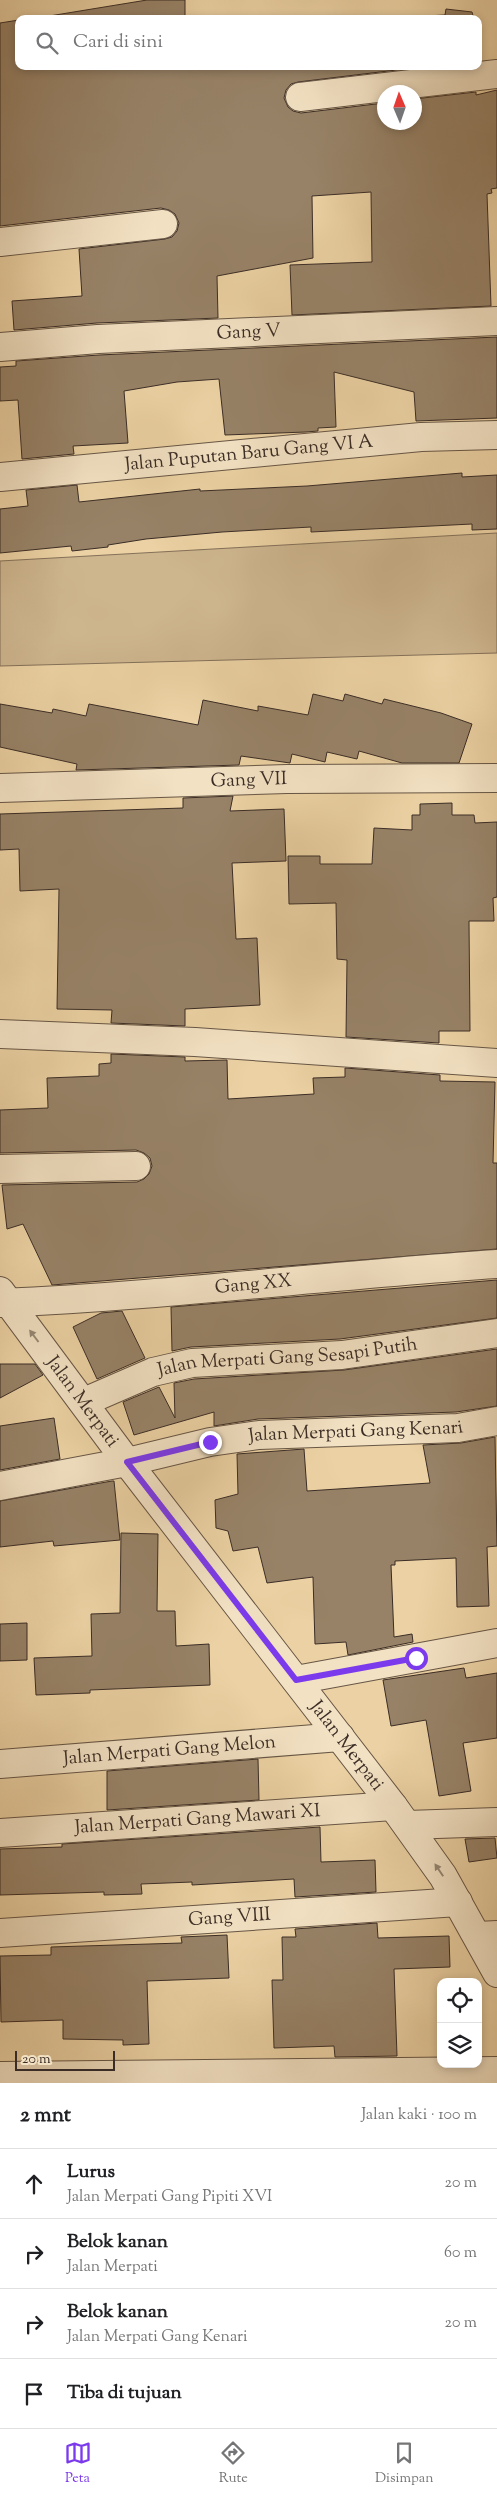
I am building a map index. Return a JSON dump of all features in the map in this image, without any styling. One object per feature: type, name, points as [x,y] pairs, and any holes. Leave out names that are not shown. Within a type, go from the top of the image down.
[{"type":"street","points":[[300,97],[497,74]]},
{"type":"street","points":[[0,242],[163,224]]},
{"type":"street","name":"Gang V","points":[[0,347],[98,339],[497,321]]},
{"type":"street","name":"Jalan Puputan Baru Gang VI A","points":[[0,477],[421,436],[497,434]]},
{"type":"street","name":"Gang VII","points":[[0,788],[287,779],[497,778]]},
{"type":"street","points":[[0,1034],[195,1042],[497,1063]]},
{"type":"street","points":[[0,1169],[136,1166]]},
{"type":"street","name":"Gang XX","points":[[3,1299],[128,1296],[389,1271],[497,1264]]},
{"type":"street","name":"Jalan Merpati","points":[[3,1299],[84,1402],[127,1462],[400,1816],[458,1902],[488,1936],[497,1973]]},
{"type":"street","name":"Jalan Merpati Gang Sesapi Putih","points":[[84,1402],[153,1372],[192,1363],[342,1355],[497,1333]]},
{"type":"street","name":"Jalan Merpati Gang Kenari","points":[[0,1486],[127,1462],[210,1442],[259,1435],[458,1428],[497,1421]]},
{"type":"street","points":[[296,1680],[497,1643]]},
{"type":"street","name":"Jalan Merpati Gang Melon","points":[[0,1764],[340,1737]]},
{"type":"street","name":"Jalan Merpati Gang Mawari XI","points":[[0,1833],[400,1816],[497,1822]]},
{"type":"street","name":"Gang VIII","points":[[0,1934],[458,1902]]},
{"type":"street","points":[[0,2076],[497,2071]]},
{"type":"shaded area","points":[[497,533],[497,653],[0,666],[0,561]]},
{"type":"building","points":[[147,0],[185,0],[185,15],[55,15]]},
{"type":"building","points":[[446,9],[472,12],[473,15],[445,15]]},
{"type":"building","points":[[15,21],[15,70],[396,70],[298,82],[291,84],[286,90],[284,98],[288,107],[293,111],[301,113],[377,104],[377,130],[422,130],[422,98],[476,92],[476,95],[497,90],[497,188],[491,189],[492,193],[487,194],[491,306],[292,315],[290,265],[372,262],[371,192],[312,196],[313,258],[217,276],[218,318],[97,323],[14,330],[12,301],[82,296],[79,249],[165,239],[172,237],[177,231],[179,223],[175,214],[161,208],[0,226],[0,23]]},
{"type":"building","points":[[497,337],[497,418],[416,421],[414,392],[334,372],[336,427],[318,428],[318,431],[306,432],[225,435],[219,379],[177,382],[124,391],[128,443],[73,446],[74,454],[22,459],[18,400],[0,401],[0,367],[16,366],[16,361],[99,355]]},
{"type":"building","points":[[462,473],[462,477],[497,475],[497,529],[472,530],[472,524],[311,532],[311,527],[146,539],[108,545],[108,547],[72,551],[71,546],[0,553],[0,509],[28,506],[26,490],[77,485],[79,502],[200,489],[200,491],[307,486]]},
{"type":"building","points":[[313,694],[343,701],[345,694],[382,704],[384,699],[441,713],[472,724],[459,763],[402,763],[359,751],[357,759],[327,752],[325,762],[292,754],[290,763],[241,756],[239,765],[76,770],[77,764],[0,747],[0,704],[52,713],[53,709],[86,716],[89,704],[198,725],[203,700],[258,711],[258,706],[308,715]]},
{"type":"building","points":[[233,796],[230,811],[284,809],[286,861],[232,863],[236,939],[257,938],[260,1005],[185,1009],[185,1026],[111,1023],[112,1010],[57,1009],[59,889],[20,891],[19,849],[0,850],[0,814],[183,808],[183,798]]},
{"type":"building","points":[[452,803],[452,815],[474,815],[475,823],[497,822],[497,897],[493,898],[494,921],[469,921],[470,1031],[439,1031],[439,1043],[346,1037],[347,960],[337,959],[336,903],[289,904],[288,856],[320,856],[320,864],[372,864],[374,828],[412,830],[412,815],[420,815],[420,804]]},
{"type":"building","points":[[111,1054],[185,1057],[185,1061],[227,1060],[228,1099],[314,1094],[313,1078],[345,1077],[345,1068],[440,1075],[440,1081],[495,1082],[493,1163],[497,1163],[497,1249],[52,1285],[23,1224],[7,1229],[2,1185],[137,1182],[149,1174],[152,1166],[150,1158],[136,1150],[0,1153],[0,1110],[48,1108],[47,1078],[99,1076],[99,1064],[111,1063]]},
{"type":"building","points":[[497,1280],[497,1318],[340,1339],[191,1347],[172,1351],[171,1307]]},
{"type":"building","points":[[122,1311],[145,1358],[97,1379],[73,1327],[101,1313]]},
{"type":"building","points":[[497,1349],[497,1406],[456,1412],[258,1419],[214,1426],[214,1412],[134,1435],[123,1402],[159,1387],[175,1418],[174,1383],[194,1379],[344,1370]]},
{"type":"building","points":[[0,1364],[35,1364],[43,1375],[0,1398]]},
{"type":"building","points":[[54,1418],[60,1459],[0,1470],[0,1426]]},
{"type":"building","points":[[495,1437],[497,1546],[487,1547],[489,1606],[457,1607],[456,1558],[395,1561],[395,1565],[391,1565],[394,1637],[412,1634],[413,1642],[348,1655],[346,1642],[315,1644],[313,1577],[267,1583],[258,1547],[233,1551],[228,1531],[216,1528],[215,1500],[238,1494],[237,1454],[304,1449],[307,1491],[430,1483],[423,1445],[461,1443]]},
{"type":"building","points":[[114,1481],[120,1540],[54,1546],[53,1541],[0,1547],[0,1501]]},
{"type":"building","points":[[121,1533],[158,1534],[157,1611],[175,1611],[176,1646],[209,1644],[210,1685],[90,1690],[90,1693],[36,1695],[34,1658],[92,1656],[91,1614],[120,1613]]},
{"type":"building","points":[[27,1623],[27,1660],[0,1661],[0,1624]]},
{"type":"building","points":[[464,1668],[466,1678],[497,1673],[497,1738],[463,1743],[471,1791],[439,1796],[426,1720],[391,1726],[383,1680]]},
{"type":"building","points":[[258,1759],[259,1800],[107,1810],[107,1771]]},
{"type":"building","points":[[320,1827],[321,1862],[375,1860],[376,1892],[295,1897],[294,1879],[192,1885],[192,1882],[141,1884],[142,1894],[104,1895],[104,1892],[0,1895],[0,1849],[62,1847],[62,1844]]},
{"type":"building","points":[[495,1838],[497,1858],[469,1862],[465,1839]]},
{"type":"building","points":[[377,1923],[378,1938],[449,1936],[450,1967],[394,1969],[397,2056],[335,2057],[334,2046],[274,2048],[272,1980],[283,1980],[282,1937],[296,1937],[295,1929]]},
{"type":"building","points":[[227,1935],[229,1978],[147,1981],[149,2044],[123,2045],[123,2040],[63,2039],[63,2020],[1,2022],[0,1956],[51,1955],[51,1947],[182,1943],[181,1937]]},
{"type":"route","points":[[210,1442],[127,1462],[296,1680],[416,1658]]}]
